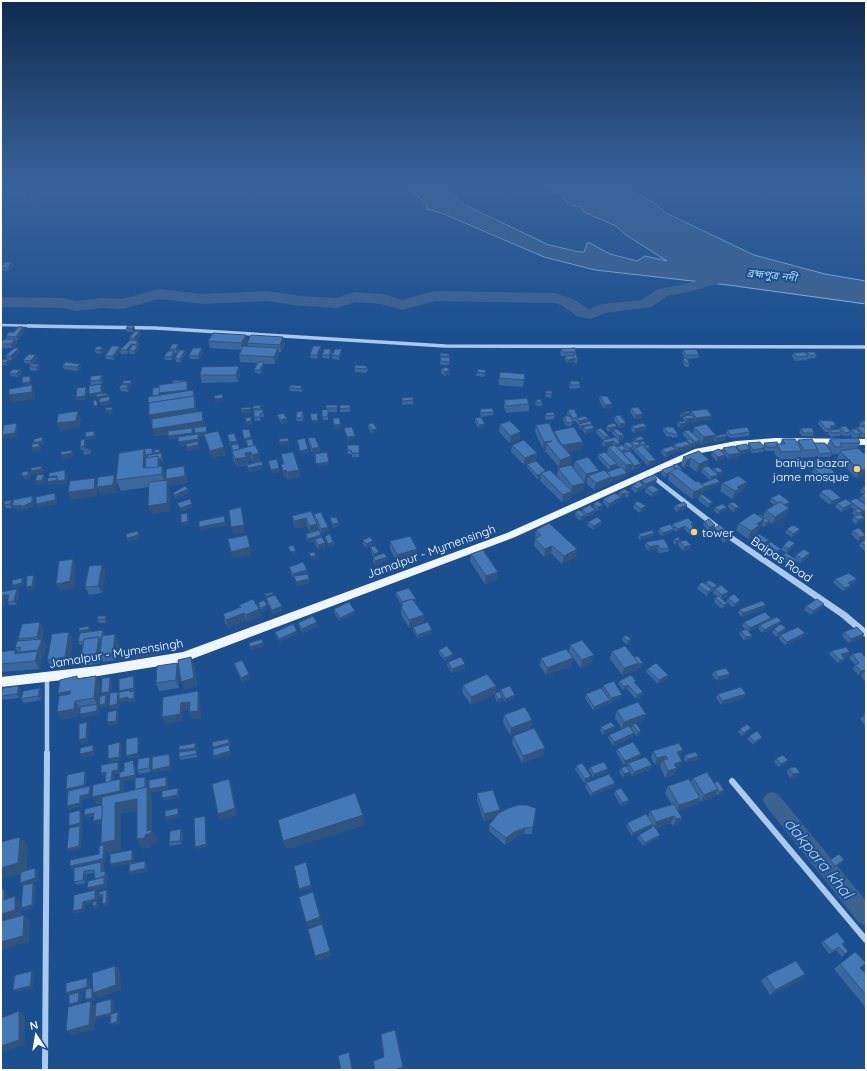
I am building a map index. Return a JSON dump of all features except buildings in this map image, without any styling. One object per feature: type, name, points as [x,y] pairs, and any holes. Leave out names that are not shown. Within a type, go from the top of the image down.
[{"type":"main road","name":"Jamalpur - Mymensingh","points":[[1,682],[98,671],[184,657],[511,535],[698,451],[736,444],[776,441],[866,442]]},
{"type":"street","points":[[1,325],[156,328],[427,345],[866,347]]},
{"type":"street","name":"Baipas Road","points":[[648,473],[728,535],[844,615],[866,634]]},
{"type":"street","points":[[45,1070],[47,677]]},
{"type":"street","points":[[732,781],[866,940]]},
{"type":"water","name":"ব্রহ্মপুত্র নদী","points":[[493,235],[528,235],[549,245],[584,252],[588,242],[610,254],[637,261],[645,256],[667,261],[626,235],[712,235],[754,255],[825,274],[866,281],[866,304],[728,285],[595,270],[544,257]]},
{"type":"waterway","points":[[1,302],[64,303],[76,306],[102,303],[122,304],[159,294],[202,299],[267,296],[301,301],[337,303],[354,297],[383,299],[402,305],[434,296],[555,298],[567,302],[582,313],[590,314],[602,309],[645,304],[663,292],[683,289],[737,274]]},
{"type":"waterway","name":"dakpara khal","points":[[772,800],[866,916]]},
{"type":"place","name":"baniya bazar jame mosque","points":[[857,469]]},
{"type":"place","name":"tower","points":[[694,532]]}]
